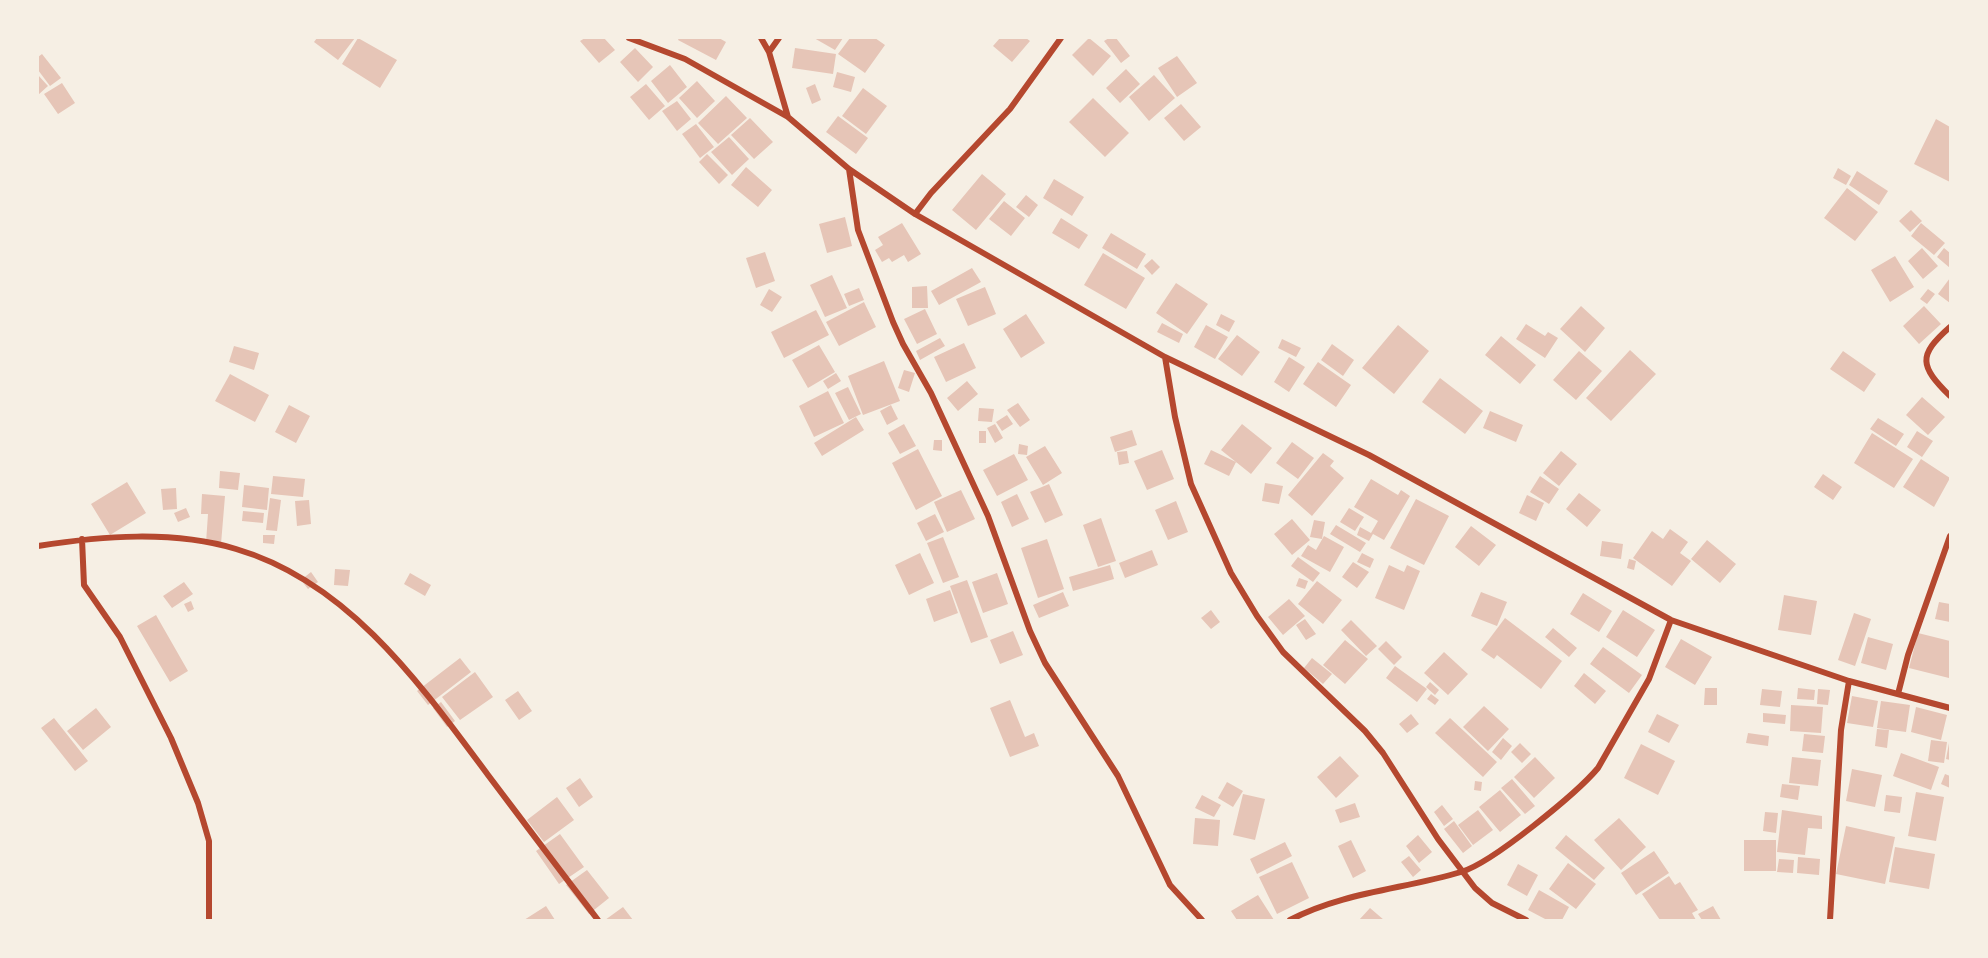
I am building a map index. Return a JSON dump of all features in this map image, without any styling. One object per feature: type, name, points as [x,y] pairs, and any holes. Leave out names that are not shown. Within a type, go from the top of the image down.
[{"type":"street","points":[[629,38],[685,59],[788,117],[849,169],[915,214],[1165,357],[1369,455],[1671,620],[1849,681],[1950,708]]},
{"type":"street","points":[[761,38],[769,52],[788,117]]},
{"type":"street","points":[[769,52],[779,38]]},
{"type":"street","points":[[915,214],[931,193],[1010,109],[1061,38]]},
{"type":"street","points":[[849,169],[858,230],[893,322],[931,393],[988,516],[1030,631],[1045,663],[1118,776],[1170,885],[1202,921]]},
{"type":"street","points":[[1950,327],[1930,346],[1925,363],[1928,372],[1950,396]]},
{"type":"street","points":[[1165,357],[1175,417],[1191,484],[1206,521],[1242,591],[1282,652],[1365,731],[1383,753],[1438,838],[1475,888],[1492,903],[1526,921]]},
{"type":"street","points":[[38,546],[82,539],[128,536],[174,538],[235,548],[293,572],[336,600],[375,635],[450,724],[598,921]]},
{"type":"street","points":[[1898,694],[1908,655],[1950,536]]},
{"type":"street","points":[[82,539],[84,585],[120,638],[171,738],[198,803],[209,841],[209,921]]},
{"type":"street","points":[[1290,921],[1348,898],[1464,872],[1507,845],[1588,780],[1598,768],[1649,679],[1671,620]]},
{"type":"street","points":[[1830,921],[1841,730],[1849,681]]},
{"type":"building","points":[[317,38],[355,38],[338,60],[314,42]]},
{"type":"building","points":[[358,38],[397,60],[380,88],[342,64]]},
{"type":"building","points":[[585,38],[604,38],[615,50],[599,63],[580,41]]},
{"type":"building","points":[[679,38],[719,38],[726,42],[716,60],[678,40]]},
{"type":"building","points":[[814,38],[843,38],[835,50]]},
{"type":"building","points":[[850,38],[875,38],[885,45],[865,73],[838,54]]},
{"type":"building","points":[[1000,38],[1026,38],[1030,41],[1012,62],[993,46]]},
{"type":"building","points":[[1089,38],[1111,56],[1093,76],[1072,55]]},
{"type":"building","points":[[1116,38],[1130,56],[1121,63],[1104,41]]},
{"type":"building","points":[[635,48],[653,67],[638,82],[620,62]]},
{"type":"building","points":[[795,48],[836,54],[833,74],[792,68]]},
{"type":"building","points":[[42,54],[61,78],[50,86],[38,70],[38,57]]},
{"type":"building","points":[[1177,56],[1197,83],[1177,97],[1158,68]]},
{"type":"building","points":[[670,65],[687,87],[668,103],[651,81]]},
{"type":"building","points":[[1126,69],[1140,84],[1120,103],[1106,88]]},
{"type":"building","points":[[837,72],[855,77],[851,92],[833,87]]},
{"type":"building","points":[[38,75],[48,86],[38,95]]},
{"type":"building","points":[[1154,75],[1175,98],[1149,121],[1129,97]]},
{"type":"building","points":[[697,81],[715,101],[697,118],[679,98]]},
{"type":"building","points":[[62,83],[75,103],[58,114],[44,94]]},
{"type":"building","points":[[646,84],[665,106],[649,120],[630,97]]},
{"type":"building","points":[[815,84],[821,100],[812,104],[806,88]]},
{"type":"building","points":[[863,88],[887,106],[866,134],[842,116]]},
{"type":"building","points":[[726,96],[747,118],[718,144],[698,123]]},
{"type":"building","points":[[1093,98],[1129,133],[1105,157],[1069,122]]},
{"type":"building","points":[[677,101],[691,119],[677,131],[662,111]]},
{"type":"building","points":[[1181,104],[1201,127],[1184,141],[1164,118]]},
{"type":"building","points":[[838,116],[868,138],[856,154],[826,132]]},
{"type":"building","points":[[750,118],[773,142],[754,159],[731,135]]},
{"type":"building","points":[[1936,119],[1950,127],[1950,182],[1914,164]]},
{"type":"building","points":[[696,124],[714,147],[700,158],[682,134]]},
{"type":"building","points":[[729,137],[749,159],[732,175],[711,152]]},
{"type":"building","points":[[707,154],[728,175],[719,184],[699,162]]},
{"type":"building","points":[[746,167],[772,190],[758,207],[731,185]]},
{"type":"building","points":[[1838,168],[1851,176],[1846,185],[1833,178]]},
{"type":"building","points":[[1857,171],[1888,191],[1879,205],[1849,185]]},
{"type":"building","points":[[982,174],[1006,194],[976,230],[952,210]]},
{"type":"building","points":[[1054,179],[1084,197],[1072,216],[1043,198]]},
{"type":"building","points":[[1847,188],[1878,212],[1855,241],[1824,218]]},
{"type":"building","points":[[1026,195],[1038,205],[1029,217],[1016,207]]},
{"type":"building","points":[[1004,201],[1025,218],[1011,236],[989,219]]},
{"type":"building","points":[[1911,210],[1922,221],[1910,232],[1899,221]]},
{"type":"building","points":[[845,217],[852,246],[827,253],[819,224]]},
{"type":"building","points":[[1061,218],[1088,235],[1079,249],[1052,233]]},
{"type":"building","points":[[902,223],[921,254],[908,262],[904,255],[892,262],[889,258],[882,262],[875,250],[883,245],[878,237]]},
{"type":"building","points":[[1921,223],[1945,243],[1934,255],[1911,236]]},
{"type":"building","points":[[1111,233],[1146,254],[1137,269],[1102,248]]},
{"type":"building","points":[[1922,248],[1938,266],[1923,279],[1908,261]]},
{"type":"building","points":[[1944,248],[1950,253],[1950,268],[1937,257]]},
{"type":"building","points":[[765,252],[775,281],[756,288],[746,258]]},
{"type":"building","points":[[1103,253],[1145,278],[1126,309],[1084,285]]},
{"type":"building","points":[[1895,256],[1914,287],[1890,302],[1871,270]]},
{"type":"building","points":[[1152,259],[1160,267],[1152,275],[1144,266]]},
{"type":"building","points":[[972,268],[981,282],[939,305],[931,291]]},
{"type":"building","points":[[832,275],[847,308],[825,317],[810,285]]},
{"type":"building","points":[[1950,278],[1950,303],[1938,294]]},
{"type":"building","points":[[1176,283],[1208,304],[1187,334],[1156,313]]},
{"type":"building","points":[[927,286],[928,308],[912,308],[912,287]]},
{"type":"building","points":[[985,287],[996,314],[968,326],[956,299]]},
{"type":"building","points":[[859,288],[864,300],[849,306],[844,294]]},
{"type":"building","points":[[769,289],[782,297],[772,312],[760,305]]},
{"type":"building","points":[[1928,289],[1935,294],[1927,304],[1920,299]]},
{"type":"building","points":[[864,302],[876,327],[839,346],[826,322]]},
{"type":"building","points":[[1581,306],[1605,328],[1585,352],[1560,329]]},
{"type":"building","points":[[1924,306],[1941,324],[1919,344],[1903,326]]},
{"type":"building","points":[[925,309],[937,334],[917,344],[904,319]]},
{"type":"building","points":[[816,310],[829,335],[784,358],[771,332]]},
{"type":"building","points":[[1026,314],[1045,343],[1021,358],[1003,329]]},
{"type":"building","points":[[1221,314],[1235,321],[1229,332],[1216,325]]},
{"type":"building","points":[[1162,323],[1183,334],[1179,343],[1157,332]]},
{"type":"building","points":[[1526,324],[1545,336],[1548,332],[1558,338],[1545,358],[1516,339]]},
{"type":"building","points":[[1206,325],[1228,337],[1215,359],[1194,347]]},
{"type":"building","points":[[1398,325],[1429,351],[1394,394],[1362,368]]},
{"type":"building","points":[[1237,335],[1260,352],[1242,376],[1218,359]]},
{"type":"building","points":[[1501,336],[1536,365],[1520,384],[1485,355]]},
{"type":"building","points":[[940,338],[945,346],[920,360],[916,351]]},
{"type":"building","points":[[1282,339],[1301,348],[1296,357],[1278,348]]},
{"type":"building","points":[[964,343],[976,368],[946,382],[934,357]]},
{"type":"building","points":[[1332,344],[1354,360],[1343,376],[1321,360]]},
{"type":"building","points":[[819,345],[835,372],[808,388],[792,360]]},
{"type":"building","points":[[234,346],[259,353],[254,370],[229,362]]},
{"type":"building","points":[[1630,350],[1656,374],[1611,421],[1586,398]]},
{"type":"building","points":[[1579,351],[1602,371],[1576,400],[1553,380]]},
{"type":"building","points":[[1843,351],[1876,374],[1864,392],[1830,369]]},
{"type":"building","points":[[1289,357],[1305,367],[1289,392],[1274,382]]},
{"type":"building","points":[[884,361],[900,401],[863,415],[848,376]]},
{"type":"building","points":[[1318,362],[1351,385],[1336,407],[1303,384]]},
{"type":"building","points":[[904,370],[915,373],[909,392],[898,388]]},
{"type":"building","points":[[836,373],[841,381],[828,389],[823,381]]},
{"type":"building","points":[[230,374],[269,395],[255,422],[215,401]]},
{"type":"building","points":[[1440,378],[1483,411],[1465,434],[1422,402]]},
{"type":"building","points":[[967,381],[978,394],[958,411],[947,398]]},
{"type":"building","points":[[848,387],[861,414],[849,420],[835,393]]},
{"type":"building","points":[[828,391],[844,423],[814,437],[799,406]]},
{"type":"building","points":[[1922,397],[1945,417],[1928,435],[1906,415]]},
{"type":"building","points":[[1018,403],[1030,420],[1020,427],[1007,410]]},
{"type":"building","points":[[289,405],[310,416],[296,443],[275,432]]},
{"type":"building","points":[[891,405],[898,419],[887,425],[880,411]]},
{"type":"building","points":[[979,408],[994,409],[992,422],[978,421]]},
{"type":"building","points":[[1490,411],[1523,425],[1516,442],[1483,428]]},
{"type":"building","points":[[1007,415],[1013,424],[1002,431],[996,422]]},
{"type":"building","points":[[856,417],[864,430],[822,456],[814,443]]},
{"type":"building","points":[[1878,418],[1904,434],[1896,446],[1870,429]]},
{"type":"building","points":[[904,424],[916,446],[900,454],[888,433]]},
{"type":"building","points":[[995,424],[1003,438],[995,443],[987,428]]},
{"type":"building","points":[[1242,424],[1272,448],[1251,474],[1221,450]]},
{"type":"building","points":[[1132,430],[1137,445],[1115,452],[1110,437]]},
{"type":"building","points":[[979,431],[986,431],[986,443],[979,443]]},
{"type":"building","points":[[1917,431],[1933,441],[1922,457],[1907,447]]},
{"type":"building","points":[[1872,433],[1913,459],[1894,488],[1854,463]]},
{"type":"building","points":[[934,440],[942,440],[942,451],[933,450]]},
{"type":"building","points":[[1292,442],[1314,458],[1298,479],[1276,463]]},
{"type":"building","points":[[1019,444],[1028,446],[1027,455],[1018,454]]},
{"type":"building","points":[[1045,446],[1062,473],[1043,485],[1026,457]]},
{"type":"building","points":[[918,449],[942,496],[916,510],[892,463]]},
{"type":"building","points":[[1162,450],[1174,479],[1147,490],[1134,461]]},
{"type":"building","points":[[1211,450],[1236,462],[1229,476],[1204,464]]},
{"type":"building","points":[[1127,451],[1129,463],[1119,465],[1117,452]]},
{"type":"building","points":[[1561,451],[1577,464],[1559,486],[1543,473]]},
{"type":"building","points":[[1323,453],[1334,461],[1330,466],[1344,478],[1312,516],[1288,495]]},
{"type":"building","points":[[1014,454],[1028,480],[997,496],[983,470]]},
{"type":"building","points":[[1921,459],[1950,478],[1934,507],[1903,487]]},
{"type":"building","points":[[220,471],[240,473],[238,490],[219,488]]},
{"type":"building","points":[[1823,474],[1842,487],[1833,500],[1814,487]]},
{"type":"building","points":[[273,476],[305,479],[303,497],[271,494]]},
{"type":"building","points":[[1540,476],[1559,489],[1549,504],[1530,492]]},
{"type":"building","points":[[1371,479],[1398,495],[1401,490],[1410,496],[1384,540],[1373,534],[1369,541],[1357,535],[1360,527],[1371,533],[1378,521],[1354,507]]},
{"type":"building","points":[[127,482],[146,513],[110,535],[91,504]]},
{"type":"building","points":[[1265,483],[1283,486],[1279,504],[1262,501]]},
{"type":"building","points":[[1049,484],[1063,515],[1045,523],[1030,492]]},
{"type":"building","points":[[244,485],[269,488],[267,510],[242,507]]},
{"type":"building","points":[[176,488],[177,509],[163,510],[161,489]]},
{"type":"building","points":[[961,490],[975,519],[947,532],[934,502]]},
{"type":"building","points":[[1579,493],[1601,510],[1587,527],[1566,509]]},
{"type":"building","points":[[202,494],[225,496],[221,544],[206,543],[208,514],[201,514]]},
{"type":"building","points":[[1017,494],[1029,519],[1012,527],[1001,502]]},
{"type":"building","points":[[1527,495],[1544,503],[1536,521],[1519,513]]},
{"type":"building","points":[[270,498],[281,500],[277,531],[266,530]]},
{"type":"building","points":[[1416,499],[1449,516],[1424,565],[1390,548]]},
{"type":"building","points":[[309,500],[311,524],[297,526],[295,501]]},
{"type":"building","points":[[1176,501],[1188,532],[1168,540],[1155,510]]},
{"type":"building","points":[[186,508],[190,517],[178,522],[174,513]]},
{"type":"building","points":[[1349,508],[1364,517],[1355,531],[1340,522]]},
{"type":"building","points":[[243,511],[264,513],[263,523],[242,521]]},
{"type":"building","points":[[935,514],[944,532],[926,541],[917,523]]},
{"type":"building","points":[[1101,518],[1116,561],[1098,567],[1083,525]]},
{"type":"building","points":[[1292,519],[1310,540],[1292,555],[1274,534]]},
{"type":"building","points":[[1314,520],[1325,522],[1322,539],[1310,537]]},
{"type":"building","points":[[1336,525],[1366,543],[1360,552],[1330,534]]},
{"type":"building","points":[[1471,526],[1496,545],[1479,566],[1455,547]]},
{"type":"building","points":[[1670,529],[1688,542],[1680,553],[1691,561],[1672,586],[1633,558],[1652,531],[1663,539]]},
{"type":"building","points":[[263,535],[275,535],[274,544],[263,543]]},
{"type":"building","points":[[1324,536],[1344,547],[1330,572],[1301,556],[1308,545],[1316,550]]},
{"type":"building","points":[[943,537],[959,577],[943,583],[927,543]]},
{"type":"building","points":[[1047,539],[1064,589],[1038,598],[1021,548]]},
{"type":"building","points":[[1707,540],[1736,564],[1720,583],[1691,559]]},
{"type":"building","points":[[1602,541],[1623,544],[1621,559],[1600,556]]},
{"type":"building","points":[[1152,550],[1158,565],[1125,578],[1119,563]]},
{"type":"building","points":[[920,553],[934,583],[909,595],[895,565]]},
{"type":"building","points":[[1362,553],[1374,559],[1370,568],[1357,562]]},
{"type":"building","points":[[1298,557],[1320,573],[1313,582],[1291,566]]},
{"type":"building","points":[[1629,559],[1636,561],[1634,570],[1627,568]]},
{"type":"building","points":[[1353,562],[1369,572],[1357,588],[1342,577]]},
{"type":"building","points":[[1110,565],[1114,579],[1073,591],[1069,577]]},
{"type":"building","points":[[1389,565],[1404,572],[1407,565],[1420,571],[1404,610],[1375,598]]},
{"type":"building","points":[[335,569],[350,570],[348,586],[334,585]]},
{"type":"building","points":[[311,572],[318,582],[308,589],[301,580]]},
{"type":"building","points":[[410,573],[431,585],[425,596],[404,584]]},
{"type":"building","points":[[997,573],[1008,604],[983,613],[972,582]]},
{"type":"building","points":[[1299,578],[1308,581],[1305,589],[1296,586]]},
{"type":"building","points":[[967,580],[988,637],[971,643],[950,586]]},
{"type":"building","points":[[1317,581],[1342,600],[1323,624],[1298,604]]},
{"type":"building","points":[[184,582],[193,594],[172,608],[163,596]]},
{"type":"building","points":[[950,590],[958,613],[934,622],[926,599]]},
{"type":"building","points":[[1063,592],[1069,606],[1039,618],[1033,605]]},
{"type":"building","points":[[1481,592],[1507,602],[1497,626],[1471,616]]},
{"type":"building","points":[[1583,593],[1612,611],[1599,632],[1570,614]]},
{"type":"building","points":[[1784,595],[1817,601],[1811,635],[1778,630]]},
{"type":"building","points":[[1289,599],[1305,616],[1283,635],[1268,617]]},
{"type":"building","points":[[191,601],[194,609],[188,612],[184,604]]},
{"type":"building","points":[[1939,602],[1950,604],[1950,622],[1935,619]]},
{"type":"building","points":[[1211,610],[1220,622],[1211,629],[1201,618]]},
{"type":"building","points":[[1623,610],[1655,630],[1637,657],[1606,637]]},
{"type":"building","points":[[1854,613],[1871,619],[1855,666],[1838,660]]},
{"type":"building","points":[[156,615],[188,671],[170,682],[137,626]]},
{"type":"building","points":[[1505,618],[1562,661],[1541,689],[1497,655],[1494,659],[1481,650]]},
{"type":"building","points":[[1305,619],[1316,634],[1306,640],[1296,625]]},
{"type":"building","points":[[1351,620],[1377,646],[1366,656],[1341,630]]},
{"type":"building","points":[[1553,628],[1577,648],[1569,657],[1545,637]]},
{"type":"building","points":[[1013,631],[1023,655],[1000,664],[990,640]]},
{"type":"building","points":[[1918,633],[1950,641],[1949,678],[1909,668]]},
{"type":"building","points":[[1868,637],[1893,644],[1886,670],[1861,663]]},
{"type":"building","points":[[1681,639],[1712,657],[1695,685],[1665,667]]},
{"type":"building","points":[[1345,640],[1368,659],[1345,684],[1323,665]]},
{"type":"building","points":[[1386,641],[1402,657],[1394,665],[1378,649]]},
{"type":"building","points":[[1603,647],[1642,675],[1629,693],[1590,664]]},
{"type":"building","points":[[1444,652],[1468,674],[1448,695],[1424,673]]},
{"type":"building","points":[[460,658],[471,672],[428,705],[417,691]]},
{"type":"building","points":[[1312,658],[1332,674],[1323,684],[1304,668]]},
{"type":"building","points":[[1395,666],[1427,689],[1417,702],[1386,678]]},
{"type":"building","points":[[475,672],[493,697],[460,720],[442,697]]},
{"type":"building","points":[[1584,673],[1606,691],[1595,704],[1574,686]]},
{"type":"building","points":[[1430,682],[1439,690],[1435,695],[1426,687]]},
{"type":"building","points":[[1705,688],[1717,688],[1717,705],[1704,705]]},
{"type":"building","points":[[1798,688],[1815,690],[1814,700],[1797,699]]},
{"type":"building","points":[[1762,689],[1782,691],[1780,707],[1760,705]]},
{"type":"building","points":[[1818,689],[1830,690],[1828,705],[1817,704]]},
{"type":"building","points":[[518,691],[532,711],[519,720],[505,700]]},
{"type":"building","points":[[1431,694],[1439,700],[1435,705],[1427,699]]},
{"type":"building","points":[[1852,696],[1878,701],[1873,727],[1847,723]]},
{"type":"building","points":[[1010,700],[1025,737],[1034,733],[1039,746],[1010,757],[990,708]]},
{"type":"building","points":[[1881,701],[1910,705],[1906,732],[1877,728]]},
{"type":"building","points":[[441,702],[455,721],[447,727],[433,708]]},
{"type":"building","points":[[1791,705],[1823,707],[1821,733],[1790,731]]},
{"type":"building","points":[[1484,706],[1509,729],[1488,751],[1463,727]]},
{"type":"building","points":[[1916,707],[1947,715],[1941,740],[1911,732]]},
{"type":"building","points":[[96,708],[111,727],[83,750],[67,731]]},
{"type":"building","points":[[1763,713],[1786,715],[1785,724],[1763,722]]},
{"type":"building","points":[[1411,714],[1419,724],[1407,733],[1399,724]]},
{"type":"building","points":[[1657,714],[1679,725],[1669,743],[1648,732]]},
{"type":"building","points":[[54,718],[88,761],[75,771],[41,728]]},
{"type":"building","points":[[1450,718],[1497,762],[1483,777],[1435,733]]},
{"type":"building","points":[[1877,729],[1889,730],[1887,748],[1875,746]]},
{"type":"building","points":[[1748,733],[1769,736],[1768,746],[1746,743]]},
{"type":"building","points":[[1804,734],[1825,736],[1823,753],[1802,751]]},
{"type":"building","points":[[1503,738],[1512,746],[1501,760],[1492,752]]},
{"type":"building","points":[[1931,740],[1947,742],[1944,763],[1928,761]]},
{"type":"building","points":[[1520,743],[1531,754],[1522,763],[1511,752]]},
{"type":"building","points":[[1950,743],[1950,760],[1946,759]]},
{"type":"building","points":[[1641,744],[1675,761],[1658,795],[1624,778]]},
{"type":"building","points":[[1901,753],[1939,767],[1931,790],[1893,776]]},
{"type":"building","points":[[1340,756],[1359,776],[1336,798],[1317,777]]},
{"type":"building","points":[[1535,757],[1555,778],[1534,798],[1514,777]]},
{"type":"building","points":[[1792,757],[1821,760],[1818,786],[1789,783]]},
{"type":"building","points":[[1852,769],[1882,775],[1875,807],[1846,801]]},
{"type":"building","points":[[1945,774],[1950,776],[1950,788],[1941,784]]},
{"type":"building","points":[[580,778],[593,797],[579,807],[566,788]]},
{"type":"building","points":[[1512,779],[1535,806],[1525,814],[1501,788]]},
{"type":"building","points":[[1475,781],[1482,782],[1481,791],[1474,790]]},
{"type":"building","points":[[1227,782],[1243,791],[1233,807],[1218,798]]},
{"type":"building","points":[[1782,784],[1800,786],[1798,800],[1780,797]]},
{"type":"building","points":[[1500,790],[1521,815],[1500,832],[1479,807]]},
{"type":"building","points":[[1916,792],[1944,797],[1936,841],[1908,836]]},
{"type":"building","points":[[1243,794],[1265,799],[1255,840],[1233,835]]},
{"type":"building","points":[[1202,795],[1221,805],[1214,817],[1195,808]]},
{"type":"building","points":[[1886,795],[1902,797],[1900,813],[1884,811]]},
{"type":"building","points":[[557,797],[574,820],[544,842],[527,820]]},
{"type":"building","points":[[1355,803],[1360,817],[1340,823],[1335,810]]},
{"type":"building","points":[[1442,805],[1453,819],[1444,826],[1434,812]]},
{"type":"building","points":[[1478,810],[1493,830],[1473,845],[1458,825]]},
{"type":"building","points":[[1782,810],[1822,816],[1822,829],[1808,828],[1805,855],[1777,852]]},
{"type":"building","points":[[1765,812],[1778,813],[1776,833],[1763,831]]},
{"type":"building","points":[[1195,818],[1220,820],[1218,846],[1193,844]]},
{"type":"building","points":[[1619,818],[1646,847],[1621,870],[1594,840]]},
{"type":"building","points":[[1454,821],[1472,846],[1463,853],[1444,829]]},
{"type":"building","points":[[1846,826],[1895,837],[1885,884],[1836,874]]},
{"type":"building","points":[[560,834],[584,867],[559,884],[536,851]]},
{"type":"building","points":[[1418,835],[1432,852],[1419,863],[1406,846]]},
{"type":"building","points":[[1566,835],[1605,868],[1594,880],[1555,848]]},
{"type":"building","points":[[1351,840],[1366,871],[1353,878],[1338,846]]},
{"type":"building","points":[[1744,840],[1776,840],[1776,871],[1744,871]]},
{"type":"building","points":[[1285,842],[1292,856],[1257,874],[1250,859]]},
{"type":"building","points":[[1895,847],[1935,854],[1929,889],[1889,882]]},
{"type":"building","points":[[1654,851],[1669,873],[1636,895],[1621,873]]},
{"type":"building","points":[[1409,856],[1421,870],[1413,877],[1401,862]]},
{"type":"building","points":[[1798,857],[1820,859],[1819,875],[1797,873]]},
{"type":"building","points":[[1779,859],[1794,860],[1793,873],[1777,872]]},
{"type":"building","points":[[1292,862],[1309,898],[1277,914],[1259,877]]},
{"type":"building","points":[[1568,863],[1596,884],[1576,909],[1549,889]]},
{"type":"building","points":[[1518,864],[1538,875],[1527,896],[1507,885]]},
{"type":"building","points":[[587,870],[609,898],[589,914],[566,885]]},
{"type":"building","points":[[1669,876],[1675,885],[1680,882],[1698,910],[1692,913],[1696,920],[1660,920],[1642,894]]},
{"type":"building","points":[[1539,890],[1569,907],[1562,920],[1547,920],[1528,910]]},
{"type":"building","points":[[1258,895],[1274,920],[1237,920],[1231,911]]},
{"type":"building","points":[[546,906],[555,920],[524,920]]},
{"type":"building","points":[[1713,906],[1721,920],[1702,920],[1698,914]]},
{"type":"building","points":[[623,907],[633,920],[605,920]]},
{"type":"building","points":[[1370,908],[1384,920],[1359,920]]}]
